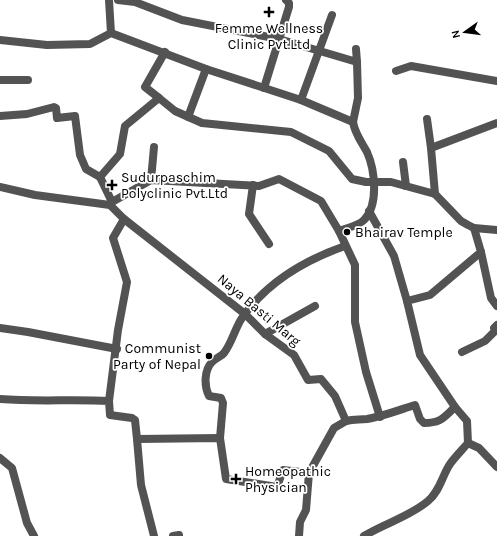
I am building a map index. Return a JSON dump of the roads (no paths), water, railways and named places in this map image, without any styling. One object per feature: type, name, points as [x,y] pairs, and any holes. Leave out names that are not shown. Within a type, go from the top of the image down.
[{"type":"street","points":[[109,0],[112,33]]},
{"type":"street","points":[[118,0],[135,2],[182,20],[279,39],[318,49],[357,62]]},
{"type":"street","points":[[264,88],[289,7],[289,3],[285,0]]},
{"type":"street","points":[[301,100],[318,49],[332,15]]},
{"type":"street","points":[[0,40],[47,45],[90,44],[112,33],[165,52],[206,69],[301,100],[353,122]]},
{"type":"street","points":[[339,231],[359,224],[365,220],[373,200],[373,182],[367,153],[357,137],[353,122],[358,98],[356,49]]},
{"type":"street","points":[[165,52],[145,87],[176,111],[202,123],[291,132],[329,152],[352,179],[360,182],[391,182],[435,194],[462,221],[474,228],[497,230]]},
{"type":"street","points":[[396,71],[411,66],[497,81]]},
{"type":"street","points":[[188,117],[206,69]]},
{"type":"street","points":[[0,80],[28,80]]},
{"type":"street","points":[[0,116],[27,114],[54,107],[56,108],[57,118],[75,116],[80,155],[86,169],[100,176],[120,154],[125,126],[159,98]]},
{"type":"street","points":[[427,119],[435,194]]},
{"type":"street","points":[[431,148],[497,123]]},
{"type":"street","points":[[150,180],[154,147]]},
{"type":"street","points":[[403,162],[406,186]]},
{"type":"street","name":"Naya Basti Marg","points":[[100,176],[111,204],[124,220],[245,314],[265,334],[294,355],[308,380],[321,379],[335,396],[346,421]]},
{"type":"street","points":[[0,187],[35,195],[111,204],[150,180],[259,186],[279,179],[321,201],[339,231],[355,265],[355,322],[366,372],[380,417]]},
{"type":"street","points":[[253,185],[250,214],[269,244]]},
{"type":"street","points":[[364,536],[379,526],[401,519],[430,500],[442,483],[451,463],[468,443],[467,420],[455,407],[420,356],[407,301],[394,256],[369,211]]},
{"type":"street","points":[[124,220],[113,238],[127,282],[118,330],[117,349],[108,401],[110,415],[132,418],[135,420],[141,485],[154,536]]},
{"type":"street","points":[[474,228],[491,298],[497,306]]},
{"type":"street","points":[[309,472],[283,470],[277,487],[226,479],[220,438],[223,403],[221,398],[209,396],[207,392],[206,375],[208,367],[212,361],[224,353],[245,314],[266,290],[295,269],[312,259],[346,246]]},
{"type":"street","points":[[407,301],[430,295],[481,252]]},
{"type":"street","points":[[265,334],[315,306]]},
{"type":"street","points":[[462,352],[485,340],[495,331],[494,328],[497,325]]},
{"type":"street","points":[[0,328],[117,349]]},
{"type":"street","points":[[0,399],[22,401],[66,399],[108,401]]},
{"type":"street","points":[[300,536],[300,522],[306,510],[309,472],[334,428],[346,421],[356,418],[365,420],[380,417],[415,405],[420,419],[424,423],[435,423],[440,421],[455,407]]},
{"type":"street","points":[[137,439],[220,438]]},
{"type":"street","points":[[468,443],[479,448],[494,459],[497,467]]},
{"type":"street","points":[[0,458],[12,468],[27,523],[34,536]]},
{"type":"place","name":"Femme Wellness Clinic Pvt.Ltd","points":[[269,12]]},
{"type":"place","name":"Sudurpaschim Polyclinic Pvt.Ltd","points":[[112,185]]},
{"type":"place","name":"Bhairav Temple","points":[[347,232]]},
{"type":"place","name":"Communist Party of Nepal","points":[[209,356]]},
{"type":"place","name":"Homeopathic Physician","points":[[236,479]]}]
